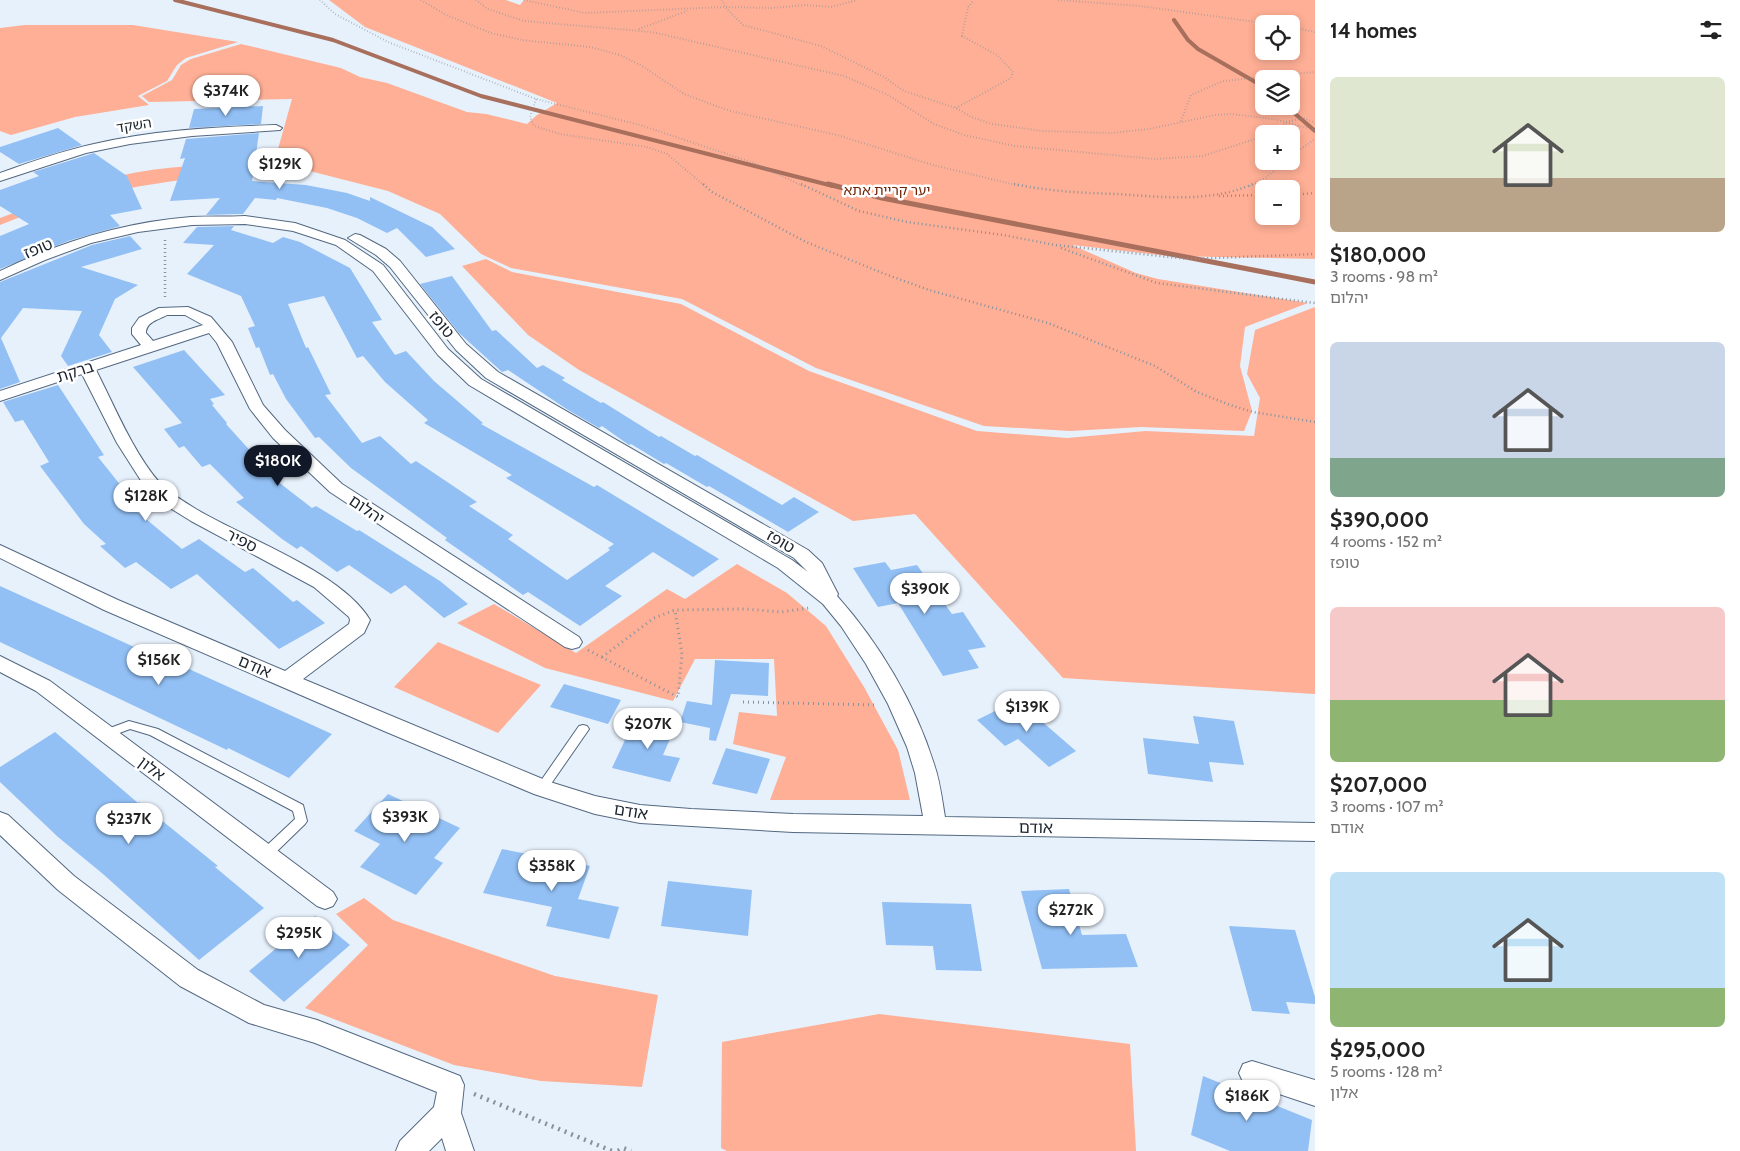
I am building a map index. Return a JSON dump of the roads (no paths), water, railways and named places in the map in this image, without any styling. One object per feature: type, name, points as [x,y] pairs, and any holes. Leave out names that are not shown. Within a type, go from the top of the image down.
[{"type":"street","name":"השקד","points":[[0,177],[67,154],[109,144],[194,132],[276,128]]},
{"type":"street","name":"טופז","points":[[0,264],[31,250],[84,231],[137,219],[194,213],[270,215],[322,225],[345,233],[382,252],[395,264],[461,347],[492,375],[801,554],[815,567],[835,605],[877,667],[912,734],[924,766],[936,826]]},
{"type":"street","name":"טופז","points":[[0,276],[40,255],[91,237],[138,226],[221,220],[270,223],[311,232],[350,248],[366,257],[378,268],[443,352],[475,382],[785,564],[812,584],[835,605]]},
{"type":"street","name":"יהלום","points":[[150,347],[139,334],[139,328],[144,321],[164,311],[188,310],[206,320],[224,342],[256,406],[279,434],[336,488],[572,642]]},
{"type":"street","points":[[150,347],[212,326]]},
{"type":"street","name":"ברקת","points":[[0,396],[150,347]]},
{"type":"street","name":"ספיר","points":[[86,368],[125,443],[153,486],[168,499],[197,517],[321,583],[356,613],[360,620],[358,628],[287,680]]},
{"type":"street","name":"אודם","points":[[0,551],[111,605],[542,788],[595,805],[657,815],[793,823],[1315,832]]},
{"type":"street","name":"אלון","points":[[0,663],[43,686],[325,899]]},
{"type":"street","points":[[0,821],[66,883],[189,978],[258,1015],[317,1032],[451,1085],[447,1113],[460,1151]]},
{"type":"street","points":[[1252,1073],[1315,1093]]},
{"type":"street","points":[[410,1151],[447,1113]]},
{"type":"lane","points":[[106,734],[129,725],[154,732],[299,808],[301,821],[266,854]]},
{"type":"lane","points":[[542,788],[583,729]]},
{"type":"waterway","points":[[175,0],[333,40],[481,96],[833,186]]},
{"type":"waterway","points":[[1174,20],[1188,40],[1198,49],[1255,82]]},
{"type":"waterway","points":[[1296,115],[1315,131]]},
{"type":"waterway","points":[[828,184],[882,198],[1315,282]]},
{"type":"park label","name":"יער קריית אתא","points":[[887,190]]}]
